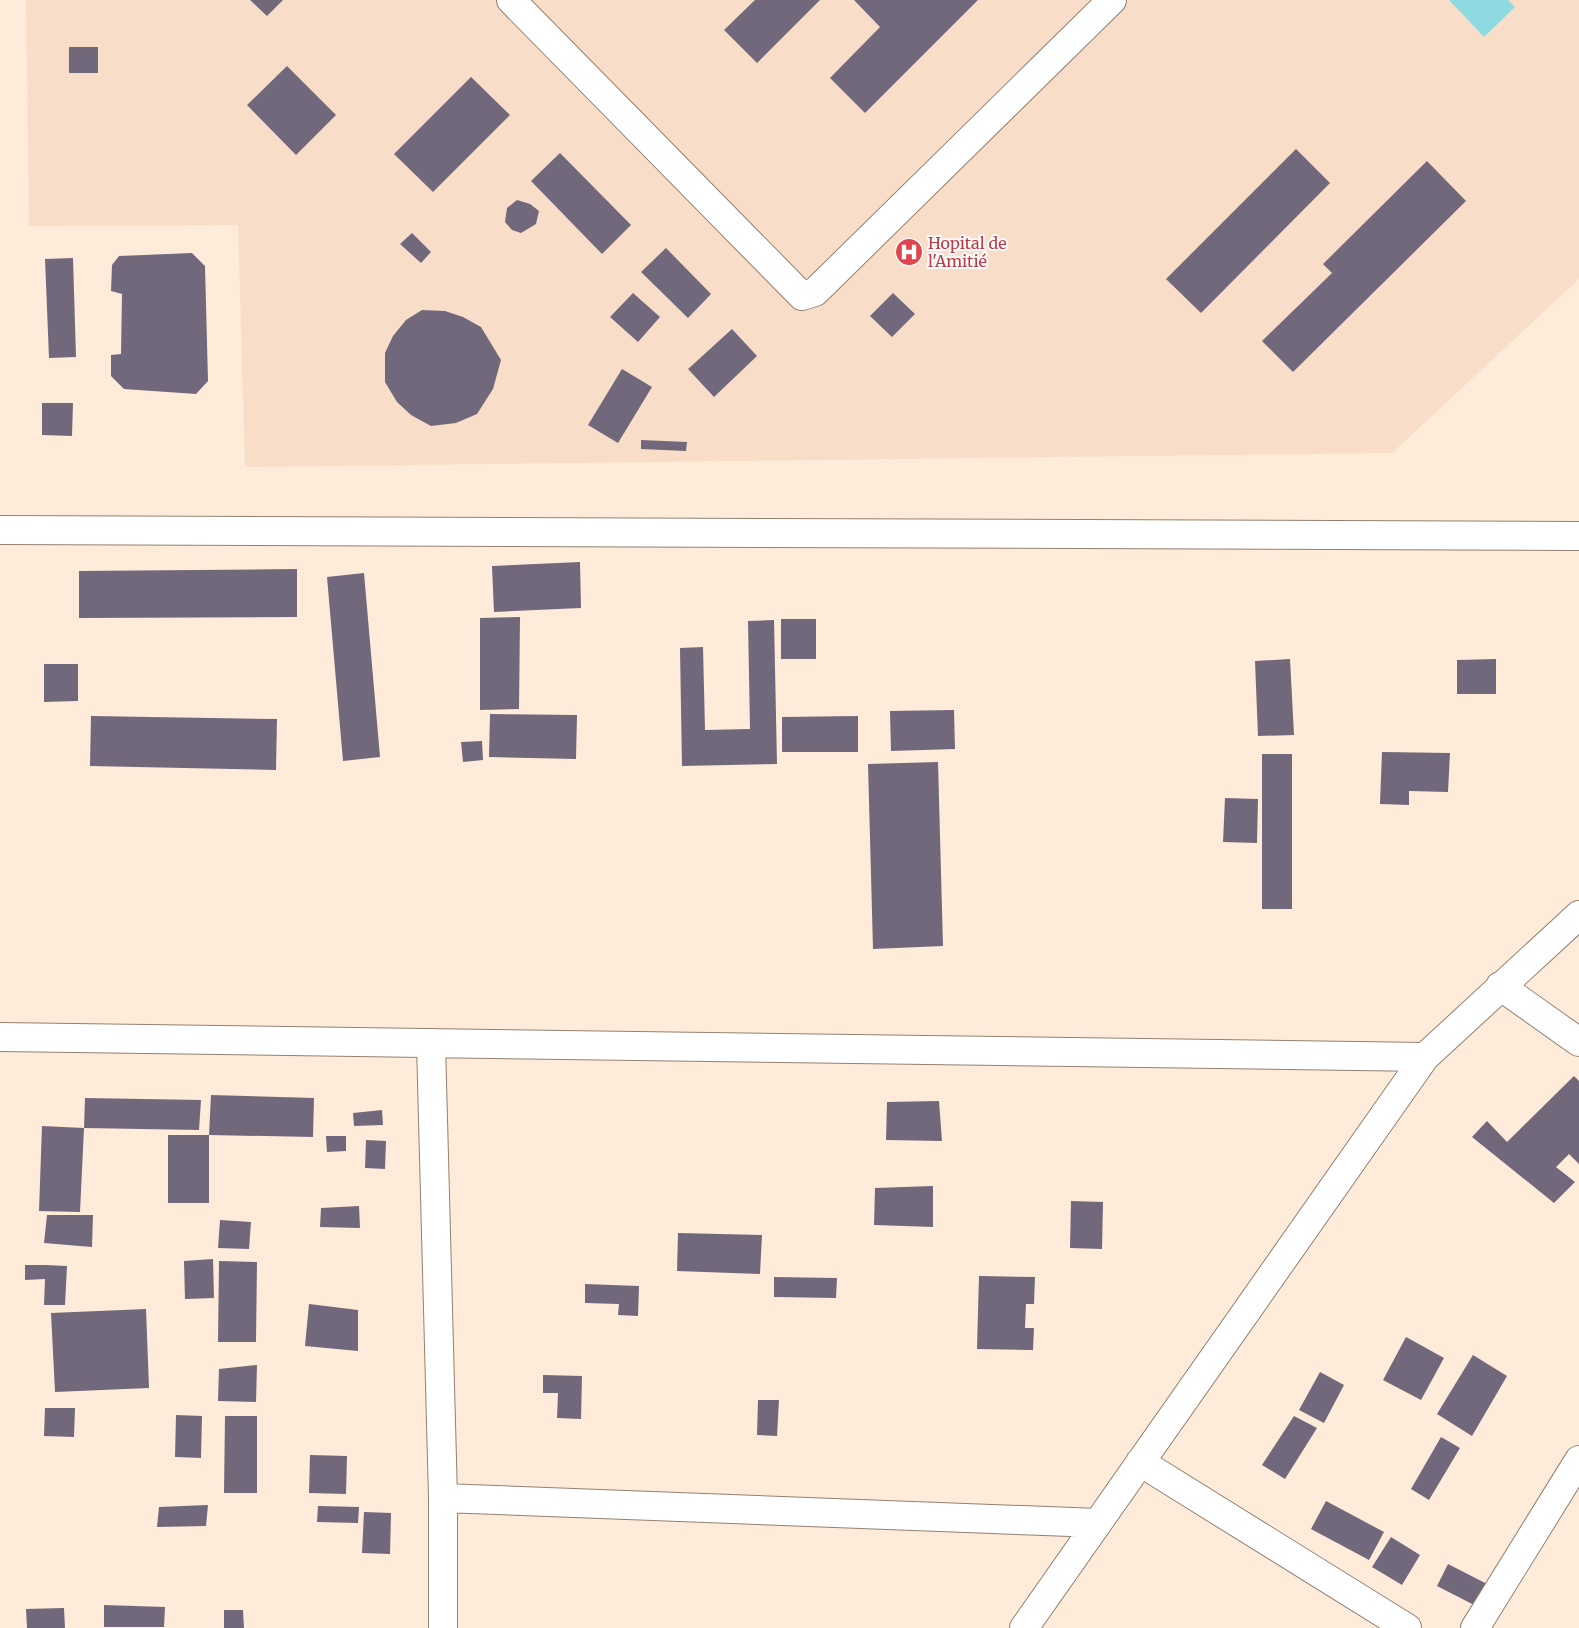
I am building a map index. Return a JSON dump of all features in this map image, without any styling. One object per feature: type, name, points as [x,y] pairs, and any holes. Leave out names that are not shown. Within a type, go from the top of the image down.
[{"type":"street","points":[[511,0],[802,296],[816,292],[1112,0]]},
{"type":"street","points":[[0,530],[1579,536]]},
{"type":"street","points":[[1024,1628],[1425,1057],[1579,915]]},
{"type":"street","points":[[1500,986],[1579,1042]]},
{"type":"street","points":[[0,1037],[1425,1057]]},
{"type":"street","points":[[431,1043],[443,1498],[443,1628]]},
{"type":"street","points":[[1475,1628],[1579,1460]]},
{"type":"street","points":[[1140,1462],[1406,1628]]},
{"type":"street","points":[[443,1498],[1098,1523]]},
{"type":"shaded area","name":"Hopital de l'Amitié","points":[[26,0],[1579,0],[1579,279],[1392,453],[245,467],[238,225],[29,226]]},
{"type":"water","points":[[1449,0],[1508,0],[1515,7],[1484,37]]},
{"type":"building","points":[[250,0],[283,0],[267,16]]},
{"type":"building","points":[[755,0],[820,0],[757,63],[724,30]]},
{"type":"building","points":[[854,0],[978,0],[865,113],[830,78],[880,27]]},
{"type":"building","points":[[69,47],[98,47],[98,73],[69,73]]},
{"type":"building","points":[[287,66],[336,115],[296,155],[247,105]]},
{"type":"building","points":[[471,77],[510,115],[433,192],[394,154]]},
{"type":"building","points":[[1296,149],[1330,183],[1201,313],[1166,279]]},
{"type":"building","points":[[560,153],[631,225],[602,254],[531,181]]},
{"type":"building","points":[[1427,161],[1466,201],[1293,372],[1262,341],[1332,273],[1323,264]]},
{"type":"building","points":[[517,200],[530,204],[539,211],[536,224],[521,233],[512,230],[505,222],[507,208]]},
{"type":"building","points":[[412,233],[431,252],[421,263],[400,244]]},
{"type":"building","points":[[666,248],[711,294],[688,318],[641,272]]},
{"type":"building","points":[[192,253],[205,266],[208,381],[196,394],[124,389],[111,376],[111,355],[121,354],[122,294],[111,291],[112,265],[119,256]]},
{"type":"building","points":[[73,258],[76,357],[49,358],[45,259]]},
{"type":"building","points":[[633,293],[660,317],[638,342],[610,317]]},
{"type":"building","points":[[893,293],[915,314],[892,337],[870,316]]},
{"type":"building","points":[[422,310],[445,311],[463,317],[481,327],[501,360],[493,389],[477,414],[456,423],[431,426],[411,415],[397,402],[385,382],[385,353],[393,336],[406,320]]},
{"type":"building","points":[[732,329],[757,356],[714,397],[688,369]]},
{"type":"building","points":[[622,369],[652,387],[618,443],[588,425]]},
{"type":"building","points":[[42,403],[73,403],[72,436],[42,435]]},
{"type":"building","points":[[641,440],[687,442],[686,451],[641,449]]},
{"type":"building","points":[[580,562],[581,608],[494,612],[492,566]]},
{"type":"building","points":[[297,569],[297,617],[79,618],[79,571]]},
{"type":"building","points":[[364,573],[380,757],[343,761],[327,577]]},
{"type":"building","points":[[520,617],[519,709],[480,710],[480,618]]},
{"type":"building","points":[[781,619],[816,619],[816,659],[781,659]]},
{"type":"building","points":[[774,620],[777,764],[682,766],[680,648],[703,647],[705,730],[750,729],[748,621]]},
{"type":"building","points":[[1290,659],[1294,735],[1258,736],[1255,661]]},
{"type":"building","points":[[1496,659],[1496,694],[1457,694],[1457,660]]},
{"type":"building","points":[[44,664],[78,664],[78,701],[44,702]]},
{"type":"building","points":[[954,710],[955,749],[891,751],[890,711]]},
{"type":"building","points":[[490,714],[577,715],[576,759],[489,757]]},
{"type":"building","points":[[91,716],[277,719],[276,770],[90,766]]},
{"type":"building","points":[[858,716],[858,752],[782,752],[782,717]]},
{"type":"building","points":[[482,741],[483,760],[463,762],[461,742]]},
{"type":"building","points":[[1382,752],[1450,753],[1448,792],[1409,791],[1409,805],[1380,804]]},
{"type":"building","points":[[1262,754],[1292,754],[1292,909],[1262,909]]},
{"type":"building","points":[[938,762],[943,946],[873,949],[868,764]]},
{"type":"building","points":[[1225,798],[1258,799],[1257,843],[1223,842]]},
{"type":"building","points":[[1574,1076],[1579,1081],[1579,1164],[1569,1154],[1556,1167],[1575,1182],[1554,1203],[1472,1137],[1487,1121],[1507,1142]]},
{"type":"building","points":[[211,1095],[314,1098],[313,1137],[209,1135]]},
{"type":"building","points":[[85,1098],[201,1100],[199,1130],[84,1128]]},
{"type":"building","points":[[939,1101],[942,1141],[886,1140],[887,1102]]},
{"type":"building","points":[[382,1110],[383,1125],[354,1126],[353,1113]]},
{"type":"building","points":[[42,1126],[84,1128],[80,1212],[39,1211]]},
{"type":"building","points":[[168,1135],[209,1135],[209,1203],[168,1203]]},
{"type":"building","points":[[326,1136],[346,1136],[346,1151],[327,1152]]},
{"type":"building","points":[[366,1140],[386,1141],[385,1169],[365,1168]]},
{"type":"building","points":[[933,1186],[933,1227],[874,1225],[875,1188]]},
{"type":"building","points":[[1071,1201],[1103,1202],[1102,1249],[1070,1248]]},
{"type":"building","points":[[359,1206],[360,1228],[320,1227],[321,1208]]},
{"type":"building","points":[[47,1215],[93,1215],[92,1247],[44,1243]]},
{"type":"building","points":[[220,1220],[251,1222],[249,1249],[218,1248]]},
{"type":"building","points":[[678,1233],[762,1235],[760,1274],[677,1271]]},
{"type":"building","points":[[213,1259],[214,1298],[185,1299],[184,1261]]},
{"type":"building","points":[[219,1261],[257,1262],[256,1342],[218,1342]]},
{"type":"building","points":[[25,1265],[67,1266],[65,1305],[44,1305],[45,1279],[25,1280]]},
{"type":"building","points":[[979,1276],[1035,1277],[1034,1304],[1026,1304],[1025,1328],[1034,1328],[1033,1350],[977,1349]]},
{"type":"building","points":[[774,1277],[837,1278],[836,1298],[774,1297]]},
{"type":"building","points":[[585,1284],[639,1286],[638,1316],[618,1315],[619,1304],[585,1303]]},
{"type":"building","points":[[309,1304],[358,1310],[358,1351],[305,1346]]},
{"type":"building","points":[[146,1309],[149,1388],[55,1392],[51,1313]]},
{"type":"building","points":[[1406,1337],[1444,1358],[1421,1400],[1383,1380]]},
{"type":"building","points":[[1473,1355],[1507,1376],[1472,1436],[1437,1414]]},
{"type":"building","points":[[257,1365],[256,1402],[218,1401],[219,1369]]},
{"type":"building","points":[[1320,1372],[1344,1385],[1324,1423],[1299,1410]]},
{"type":"building","points":[[543,1375],[582,1376],[581,1419],[557,1418],[558,1393],[543,1393]]},
{"type":"building","points":[[758,1400],[779,1400],[777,1436],[757,1435]]},
{"type":"building","points":[[45,1408],[75,1408],[74,1437],[44,1436]]},
{"type":"building","points":[[176,1415],[202,1416],[201,1458],[175,1457]]},
{"type":"building","points":[[225,1416],[257,1416],[257,1493],[224,1493]]},
{"type":"building","points":[[1294,1416],[1317,1428],[1285,1479],[1262,1465]]},
{"type":"building","points":[[1441,1437],[1460,1448],[1429,1500],[1411,1489]]},
{"type":"building","points":[[310,1455],[347,1456],[346,1494],[309,1493]]},
{"type":"building","points":[[1326,1501],[1384,1532],[1369,1560],[1311,1529]]},
{"type":"building","points":[[208,1505],[206,1526],[157,1527],[159,1507]]},
{"type":"building","points":[[318,1506],[359,1507],[358,1523],[317,1522]]},
{"type":"building","points":[[364,1512],[391,1513],[390,1554],[362,1553]]},
{"type":"building","points":[[1391,1537],[1420,1555],[1402,1585],[1372,1567]]},
{"type":"building","points":[[1448,1564],[1489,1585],[1478,1607],[1437,1586]]},
{"type":"building","points":[[104,1605],[165,1607],[164,1627],[104,1627]]},
{"type":"building","points":[[64,1608],[65,1628],[27,1628],[26,1609]]},
{"type":"building","points":[[224,1610],[243,1610],[244,1628],[224,1628]]},
{"type":"place","name":"Hopital de l'Amitié","points":[[909,252]]}]
